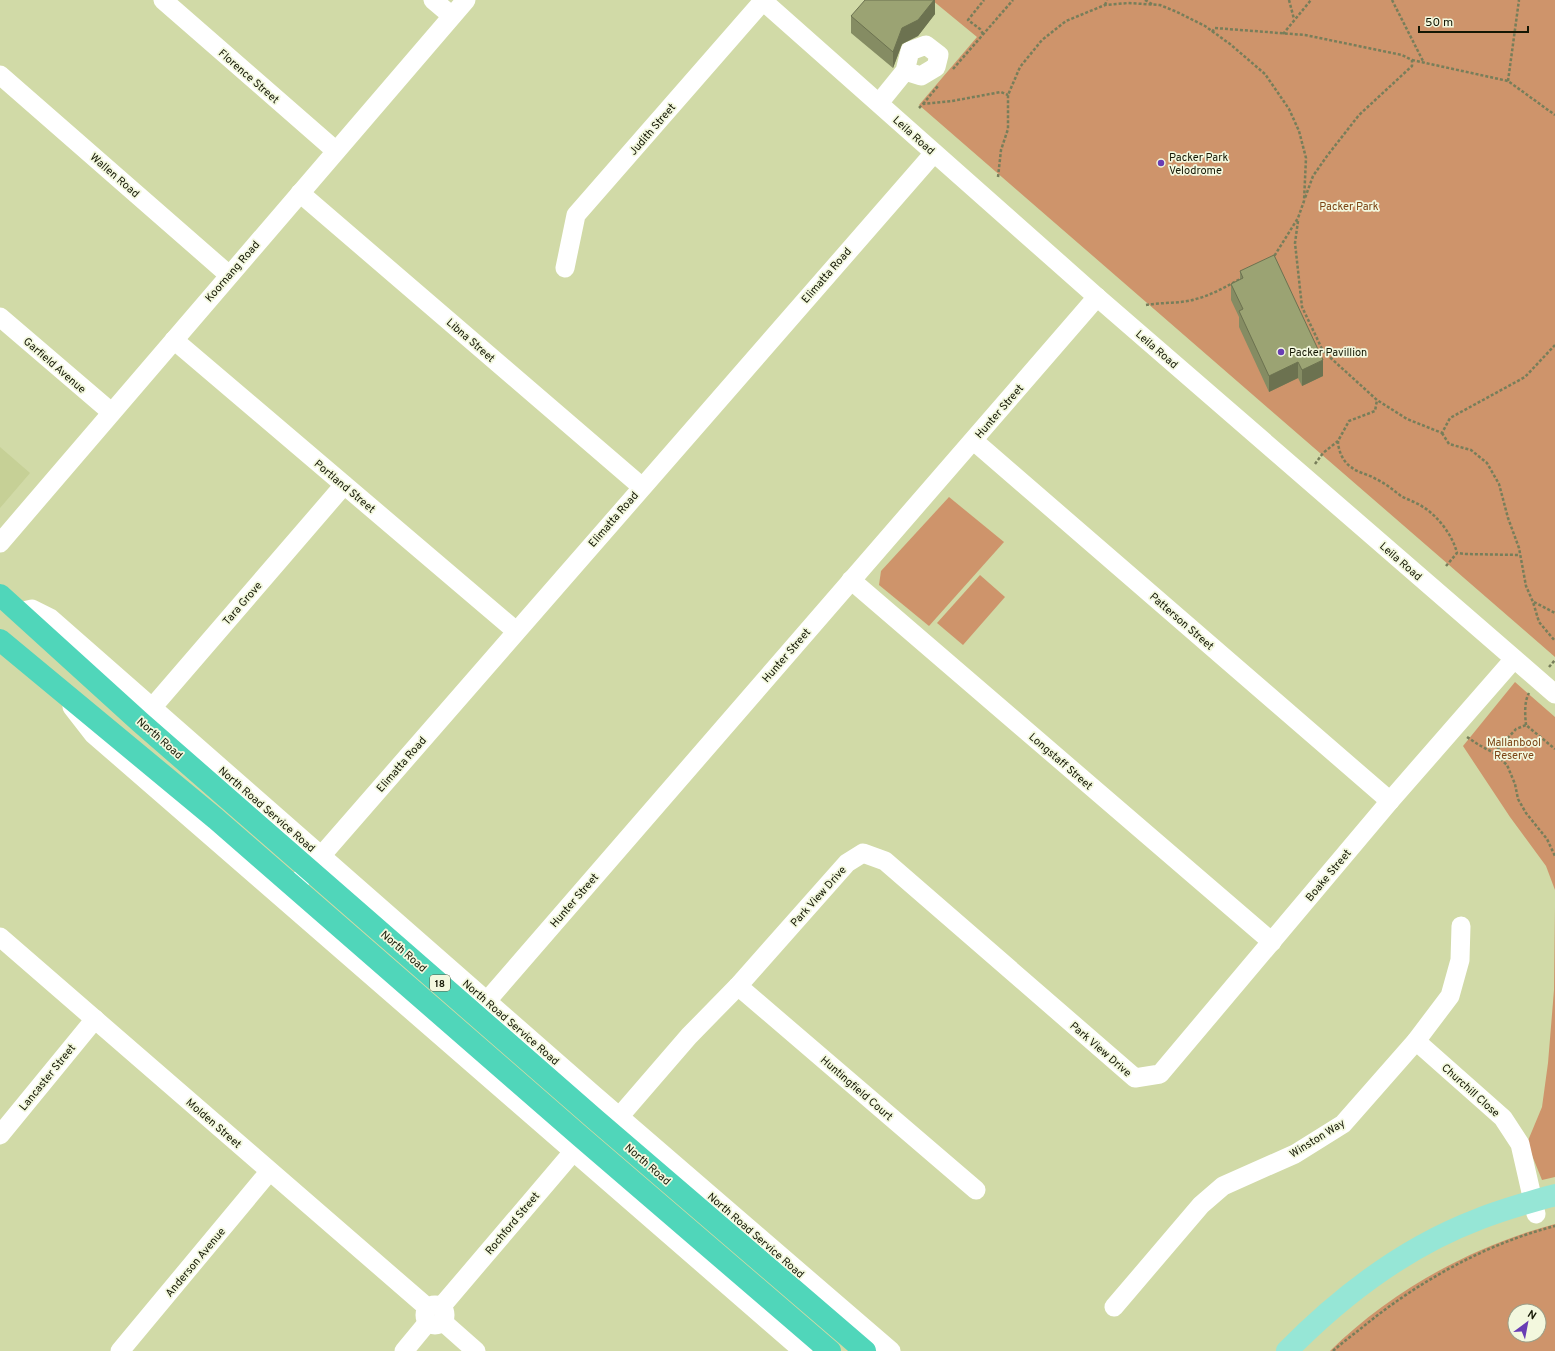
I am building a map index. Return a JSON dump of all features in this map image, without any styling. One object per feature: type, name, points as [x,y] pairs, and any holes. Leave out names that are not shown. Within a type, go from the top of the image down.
[{"type":"highway","name":"North Road","points":[[0,595],[146,715],[481,1007],[596,1120],[865,1351]]},
{"type":"highway","name":"18","points":[[0,640],[216,819],[294,887],[577,1144],[830,1351]]},
{"type":"highway","points":[[577,1144],[596,1120]]},
{"type":"main road","points":[[1308,1351],[1342,1319],[1396,1278],[1447,1249],[1541,1208],[1555,1195]]},
{"type":"main road","points":[[1287,1351],[1309,1328],[1345,1297],[1376,1274],[1418,1248],[1479,1219],[1541,1208]]},
{"type":"street","name":"Florence Street","points":[[162,0],[336,151]]},
{"type":"street","points":[[433,0],[452,16]]},
{"type":"street","name":"Koornang Road","points":[[0,543],[466,0]]},
{"type":"street","name":"Leila Road","points":[[763,1],[1097,297],[1555,694]]},
{"type":"street","name":"Judith Street","points":[[565,268],[576,215],[763,1]]},
{"type":"street","points":[[879,103],[905,72]]},
{"type":"street","name":"Wallen Road","points":[[0,75],[229,275]]},
{"type":"street","name":"Elimatta Road","points":[[294,887],[934,153]]},
{"type":"street","name":"Libna Street","points":[[300,193],[642,487]]},
{"type":"street","name":"Hunter Street","points":[[481,1007],[1097,297]]},
{"type":"street","name":"Garfield Avenue","points":[[0,317],[111,412]]},
{"type":"street","name":"Portland Street","points":[[174,340],[516,632]]},
{"type":"street","name":"Patterson Street","points":[[974,440],[1390,801]]},
{"type":"street","name":"Tara Grove","points":[[146,715],[344,485]]},
{"type":"street","name":"Longstaff Street","points":[[851,580],[1272,942]]},
{"type":"street","name":"Boake Street","points":[[1135,1078],[1160,1074],[1390,801],[1514,659]]},
{"type":"street","points":[[60,690],[93,734],[577,1144],[802,1351]]},
{"type":"street","name":"Park View Drive","points":[[619,1117],[689,1036],[738,986],[848,863],[863,853],[886,861],[1135,1078]]},
{"type":"street","name":"Winston Way","points":[[1114,1307],[1201,1205],[1223,1186],[1295,1154],[1343,1124],[1416,1040],[1450,996],[1460,960],[1461,926]]},
{"type":"street","name":"Molden Street","points":[[0,937],[476,1351]]},
{"type":"street","name":"Huntingfield Court","points":[[738,986],[976,1190]]},
{"type":"street","name":"North Road Service Road","points":[[481,1007],[619,1117],[891,1351]]},
{"type":"street","name":"Lancaster Street","points":[[0,1135],[95,1019]]},
{"type":"street","name":"Churchill Close","points":[[1416,1040],[1503,1118],[1520,1144],[1541,1208]]},
{"type":"street","name":"Rochford Street","points":[[404,1351],[577,1144]]},
{"type":"street","name":"Anderson Avenue","points":[[120,1351],[269,1172]]},
{"type":"path","points":[[983,34],[980,29],[968,20],[984,0]]},
{"type":"path","points":[[948,75],[1013,0]]},
{"type":"path","points":[[1105,5],[1107,0]]},
{"type":"path","points":[[1145,0],[1152,5]]},
{"type":"path","points":[[1289,0],[1294,19]]},
{"type":"path","points":[[1283,34],[1311,0]]},
{"type":"path","points":[[1392,0],[1398,16],[1424,63]]},
{"type":"path","points":[[1508,81],[1519,0]]},
{"type":"path","points":[[998,177],[1000,150],[1008,129],[1008,95],[1020,67],[1042,40],[1066,21],[1105,5],[1128,3],[1160,5],[1177,12],[1212,32],[1230,44],[1265,74],[1289,109],[1299,131],[1306,158],[1304,201]]},
{"type":"path","points":[[1212,32],[1215,28],[1305,35],[1402,55],[1412,60],[1424,63],[1508,81],[1555,115]]},
{"type":"path","points":[[1267,262],[1273,258],[1298,218],[1313,176],[1327,156],[1359,115],[1412,66],[1412,60]]},
{"type":"path","points":[[919,108],[943,81]]},
{"type":"path","points":[[923,104],[952,101],[1001,92],[1008,95]]},
{"type":"path","points":[[1298,218],[1295,243],[1302,306],[1323,351],[1377,400],[1407,419],[1442,433],[1449,444],[1471,450],[1488,463],[1499,484],[1520,555],[1526,586],[1539,622],[1555,641]]},
{"type":"path","points":[[1146,306],[1159,303],[1195,300],[1217,292],[1243,278]]},
{"type":"path","points":[[1442,433],[1450,418],[1525,377],[1555,346]]},
{"type":"path","points":[[1305,478],[1323,453],[1338,441],[1349,421],[1375,411],[1377,400]]},
{"type":"path","points":[[1338,441],[1338,445],[1350,467],[1356,471],[1377,479],[1403,497],[1421,506],[1434,516],[1452,540],[1457,553]]},
{"type":"path","points":[[1457,553],[1520,555]]},
{"type":"path","points":[[1446,566],[1457,553]]},
{"type":"path","points":[[1533,602],[1555,613]]},
{"type":"path","points":[[1538,680],[1527,697],[1525,709],[1526,724],[1555,749]]},
{"type":"path","points":[[1494,753],[1516,728],[1526,724]]},
{"type":"path","points":[[1455,726],[1469,739],[1494,753],[1507,765],[1515,784],[1518,799],[1526,813],[1547,839],[1555,856]]},
{"type":"path","points":[[1334,1351],[1406,1293],[1478,1255],[1512,1240],[1555,1226]]},
{"type":"shaded area","points":[[0,447],[30,473],[0,508]]},
{"type":"green space","name":"Packer Park","points":[[932,0],[1555,0],[1555,657],[919,105],[977,37]]},
{"type":"green space","points":[[949,497],[1004,542],[929,626],[879,585],[881,571]]},
{"type":"green space","points":[[980,575],[1005,597],[963,645],[937,623]]},
{"type":"green space","name":"Mallanbool Reserve","points":[[1515,682],[1555,717],[1555,890],[1546,866],[1510,817],[1463,746]]},
{"type":"green space","points":[[1555,907],[1555,1177],[1542,1180],[1527,1143],[1542,1107],[1548,1063],[1554,990]]},
{"type":"green space","points":[[1555,1224],[1555,1351],[1330,1351],[1354,1329],[1406,1290],[1463,1258],[1524,1233]]},
{"type":"building","points":[[865,0],[934,0],[918,20],[902,28],[893,52],[851,16]]},
{"type":"building","name":"Packer Pavillion","points":[[1274,255],[1323,360],[1302,370],[1298,362],[1269,376],[1239,311],[1243,309],[1231,284],[1243,278],[1240,271]]},
{"type":"place","name":"Packer Park Velodrome","points":[[1161,163]]},
{"type":"place","name":"Packer Pavillion","points":[[1281,352]]}]
